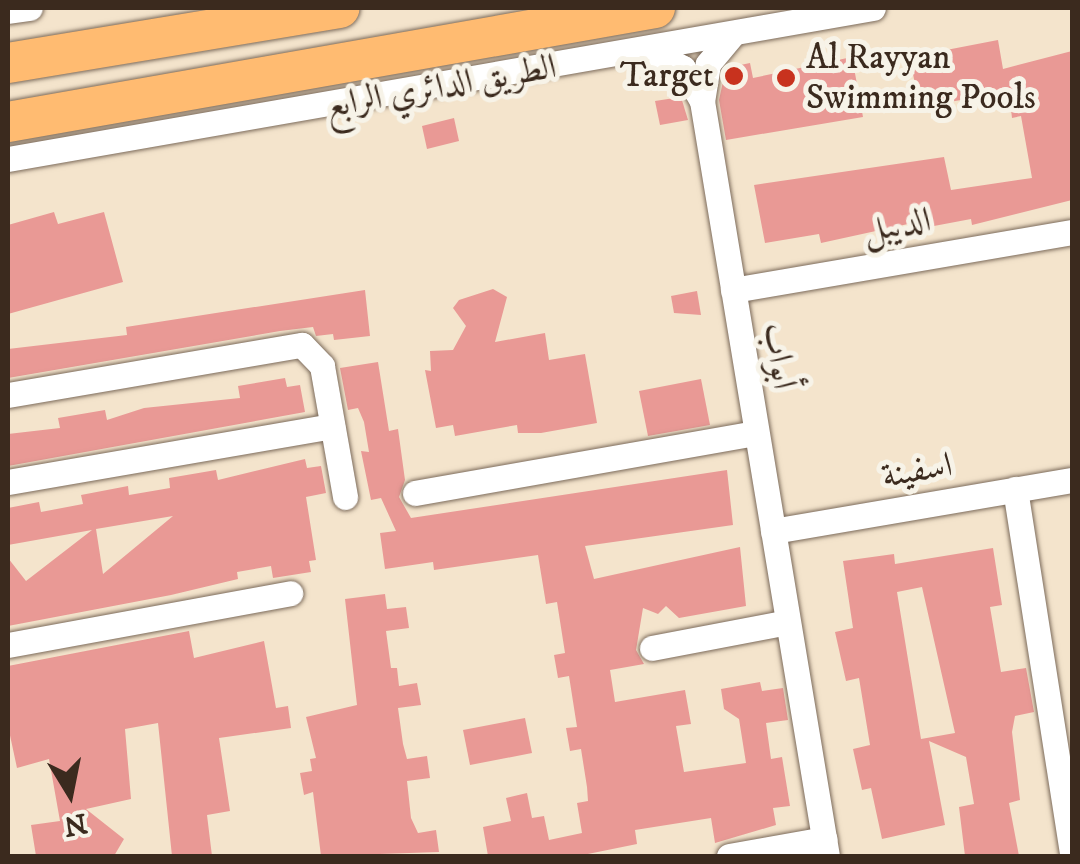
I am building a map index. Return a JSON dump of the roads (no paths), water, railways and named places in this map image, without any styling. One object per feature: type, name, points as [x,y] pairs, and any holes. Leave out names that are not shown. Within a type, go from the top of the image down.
[{"type":"main road","points":[[8,63],[340,8]]},
{"type":"main road","name":"الطريق الدائري الرابع","points":[[8,122],[655,8]]},
{"type":"street","points":[[8,11],[30,8]]},
{"type":"street","name":"الطريق الدائري الرابع","points":[[8,160],[650,51],[874,8]]},
{"type":"street","name":"أبواب","points":[[732,36],[708,64],[702,100],[825,848]]},
{"type":"street","name":"أبواب","points":[[650,51],[683,68],[702,100]]},
{"type":"street","name":"الديبل","points":[[733,290],[1072,232]]},
{"type":"street","points":[[8,395],[302,345],[319,356],[345,497]]},
{"type":"street","points":[[8,482],[332,426]]},
{"type":"street","points":[[415,493],[756,433]]},
{"type":"street","name":"اسفينة","points":[[773,531],[1072,480]]},
{"type":"street","points":[[1015,490],[1072,852]]},
{"type":"street","points":[[8,645],[290,593]]},
{"type":"street","points":[[652,648],[788,622]]},
{"type":"street","points":[[728,856],[825,848]]},
{"type":"place","name":"Target","points":[[734,76]]},
{"type":"place","name":"Al Rayyan Swimming Pools","points":[[786,78]]}]
